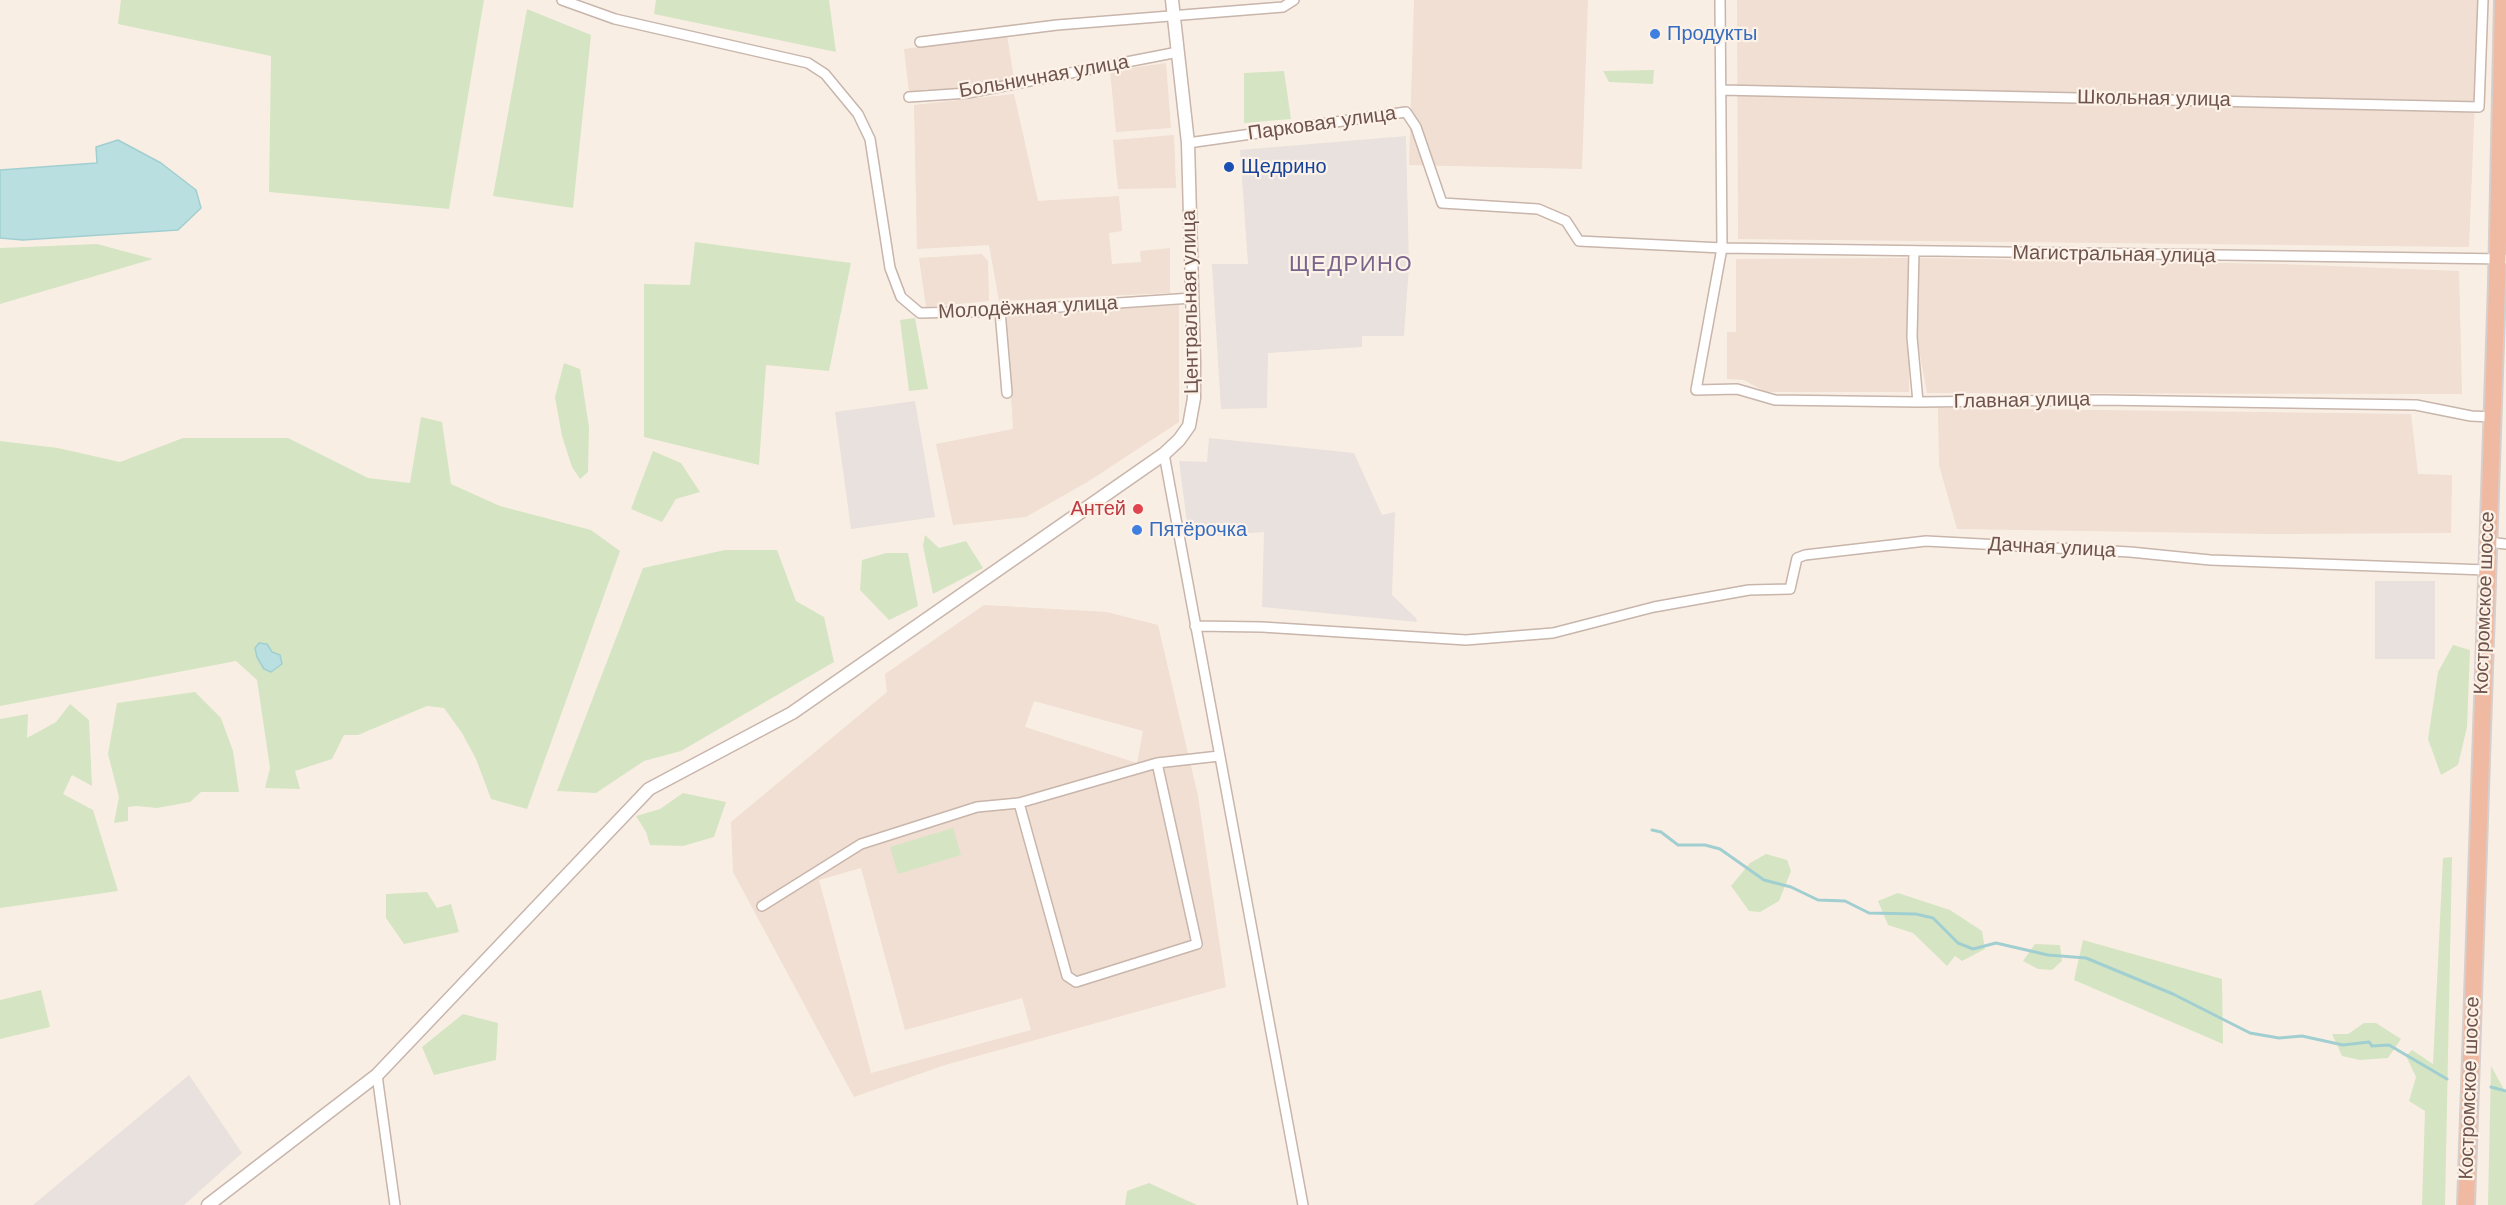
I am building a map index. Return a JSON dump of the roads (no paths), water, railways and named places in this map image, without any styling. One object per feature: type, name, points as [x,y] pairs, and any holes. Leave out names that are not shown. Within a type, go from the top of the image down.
[{"type":"highway","name":"Костромское шоссе","points":[[2466,1205],[2487,542],[2497,411],[2502,259],[2503,0]]},
{"type":"street","name":"Молодёжная улица","points":[[562,0],[615,19],[808,63],[825,74],[864,125],[875,165],[890,268],[901,297],[920,313],[1000,311],[1192,298]]},
{"type":"street","name":"Центральная улица","points":[[208,1205],[378,1075],[649,789],[792,713],[1164,454],[1189,426],[1194,398],[1188,143],[1172,0]]},
{"type":"street","points":[[920,42],[1057,25],[1283,7],[1294,0]]},
{"type":"street","points":[[1720,0],[1722,248]]},
{"type":"street","name":"Школьная улица","points":[[1721,90],[2479,107],[2483,0]]},
{"type":"street","name":"Больничная улица","points":[[909,97],[968,93],[1178,52]]},
{"type":"street","name":"Парковая улица","points":[[1188,143],[1406,112],[1416,127],[1442,203],[1538,209]]},
{"type":"street","name":"Магистральная улица","points":[[1538,209],[1566,221],[1579,241],[1722,248],[2502,259]]},
{"type":"street","name":"Главная улица","points":[[1722,248],[1695,390],[1737,389],[1774,400],[1918,402],[2102,400],[2416,405],[2471,416],[2497,411]]},
{"type":"street","points":[[1914,251],[1912,337],[1918,402]]},
{"type":"street","points":[[1000,311],[1007,393]]},
{"type":"street","points":[[1164,454],[1303,1205]]},
{"type":"street","name":"Дачная улица","points":[[1195,626],[1262,627],[1466,640],[1553,633],[1646,608],[1749,590],[1790,589],[1797,558],[1926,540],[2130,552],[2210,560],[2486,570]]},
{"type":"street","points":[[2487,542],[2506,544]]},
{"type":"street","points":[[762,906],[861,844],[976,807],[1019,803],[1157,763],[1219,756]]},
{"type":"street","points":[[1019,803],[1067,976],[1076,982],[1197,944],[1157,763]]},
{"type":"street","points":[[378,1075],[395,1205]]},
{"type":"water","points":[[118,140],[161,163],[196,190],[201,208],[178,230],[23,240],[0,238],[0,170],[97,163],[96,147]]},
{"type":"water","points":[[259,643],[267,644],[272,652],[280,655],[282,664],[271,672],[264,669],[257,657],[255,648]]},
{"type":"waterway","points":[[1652,830],[1661,832],[1678,845],[1705,845],[1720,849],[1764,880],[1791,887],[1818,900],[1845,901],[1869,913],[1916,914],[1933,918],[1958,943],[1973,949],[1996,943],[2048,955],[2086,958],[2173,994],[2250,1033],[2279,1038],[2302,1036],[2343,1045],[2369,1042],[2372,1046],[2389,1045],[2447,1079]]},
{"type":"waterway","points":[[2491,1087],[2506,1091]]},
{"type":"place","name":"Продукты","points":[[1655,34]]},
{"type":"place","name":"Щедрино","points":[[1229,167]]},
{"type":"place","name":"Антей","points":[[1138,509]]},
{"type":"place","name":"Пятёрочка","points":[[1137,530]]},
{"type":"district","name":"ЩЕДРИНО","points":[[1351,265]]}]
